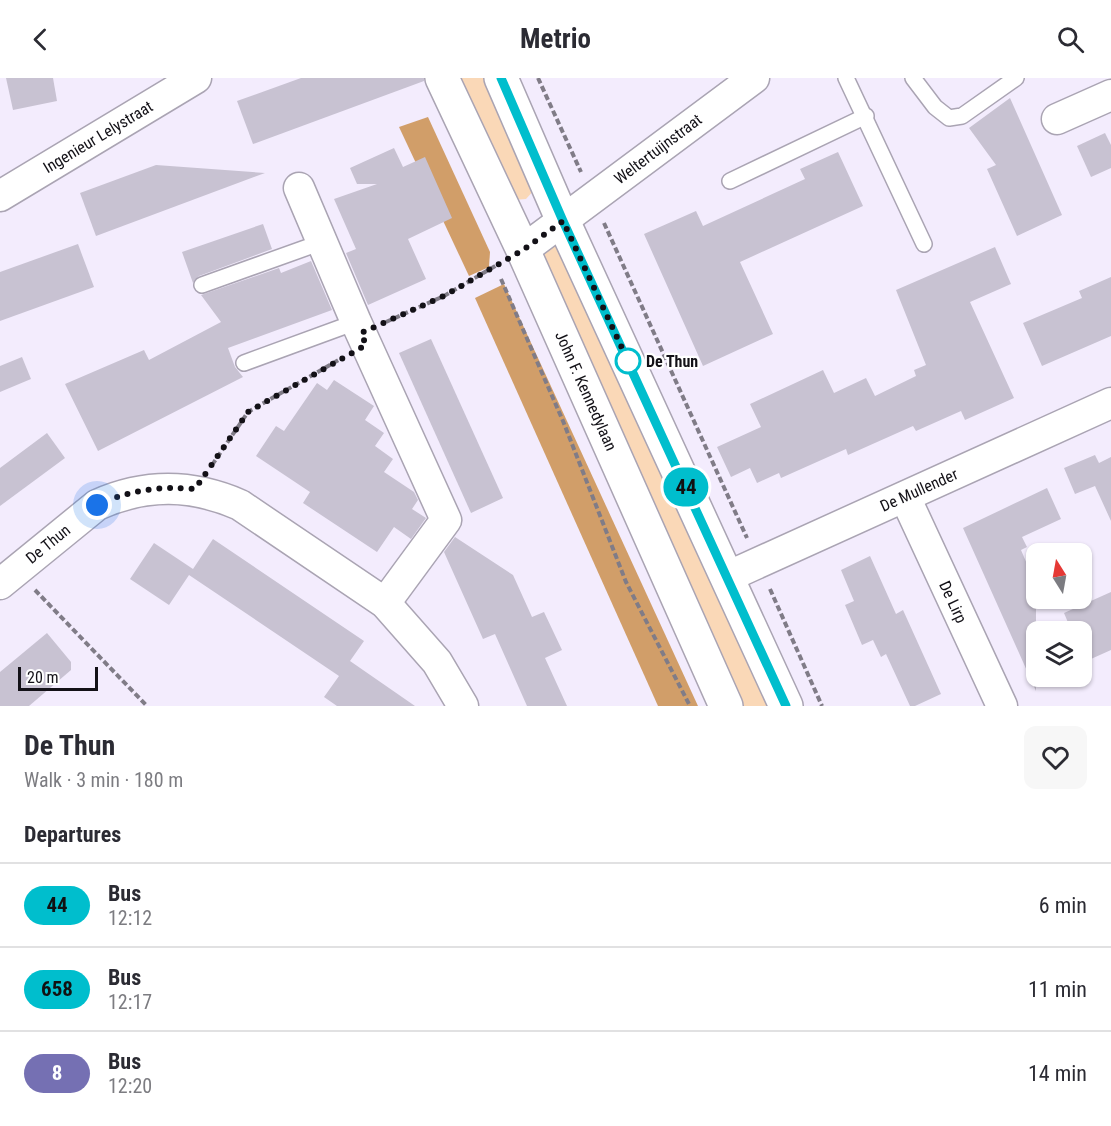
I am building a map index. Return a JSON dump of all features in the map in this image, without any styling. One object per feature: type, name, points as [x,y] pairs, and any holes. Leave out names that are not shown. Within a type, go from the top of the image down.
[{"type":"street","name":"Ingenieur Lelystraat","points":[[0,196],[196,78]]},
{"type":"street","name":"John F. Kennedylaan","points":[[442,78],[504,257],[726,706]]},
{"type":"street","points":[[501,78],[563,221],[786,706]]},
{"type":"street","name":"Weltertuijnstraat","points":[[504,257],[563,221],[754,78]]},
{"type":"street","points":[[1057,119],[1111,94]]},
{"type":"street","points":[[299,188],[361,333],[446,520],[385,603]]},
{"type":"street","name":"De Mullender","points":[[727,576],[1111,403]]},
{"type":"street","name":"De Thun","points":[[8,577],[97,505],[152,488],[195,489],[240,505],[385,603],[437,662],[463,706]]},
{"type":"street","name":"De Lirp","points":[[905,497],[1002,706]]},
{"type":"lane","points":[[846,78],[866,116],[924,244]]},
{"type":"lane","points":[[913,78],[935,107],[949,118],[963,116],[1016,78]]},
{"type":"lane","points":[[730,181],[866,116]]},
{"type":"lane","points":[[202,285],[322,242]]},
{"type":"lane","points":[[244,363],[361,333]]},
{"type":"path","points":[[538,78],[822,706]]},
{"type":"path","points":[[195,489],[248,412],[361,333],[444,296],[504,257]]},
{"type":"path","points":[[504,257],[504,290],[562,421],[626,582],[690,706]]},
{"type":"path","points":[[8,577],[147,706]]},
{"type":"shaded area","points":[[452,78],[492,78],[535,189],[526,199],[513,200]]},
{"type":"shaded area","points":[[428,117],[490,252],[489,267],[469,276],[399,127]]},
{"type":"shaded area","points":[[558,241],[776,706],[742,706],[539,261],[541,248]]},
{"type":"shaded area","points":[[504,284],[698,706],[658,706],[475,298]]},
{"type":"building","points":[[6,78],[53,78],[57,101],[13,110]]},
{"type":"building","points":[[301,78],[424,78],[424,81],[253,144],[237,101]]},
{"type":"building","points":[[1010,98],[1062,215],[1017,236],[987,169],[996,165],[969,128]]},
{"type":"building","points":[[1105,133],[1111,145],[1111,168],[1091,177],[1077,146]]},
{"type":"building","points":[[394,148],[403,167],[425,157],[452,218],[408,239],[426,279],[368,305],[346,253],[356,249],[334,199],[377,184],[357,184],[350,168]]},
{"type":"building","points":[[838,152],[863,206],[740,262],[773,334],[703,366],[644,234],[696,211],[703,226],[805,179],[800,169]]},
{"type":"building","points":[[156,165],[265,173],[96,236],[80,193]]},
{"type":"building","points":[[263,224],[272,249],[199,276],[193,283],[182,252]]},
{"type":"building","points":[[78,244],[94,287],[0,321],[0,272]]},
{"type":"building","points":[[995,247],[1011,284],[970,302],[1014,398],[965,420],[961,411],[916,431],[913,426],[848,455],[846,449],[781,478],[779,473],[757,483],[750,468],[731,477],[717,447],[761,427],[750,404],[823,370],[834,393],[866,378],[875,396],[916,376],[914,370],[926,365],[896,290]]},
{"type":"building","points":[[311,261],[332,310],[228,348],[235,367],[243,377],[98,451],[65,384],[144,350],[149,360],[221,322],[201,295],[279,268],[281,273]]},
{"type":"building","points":[[1111,277],[1111,336],[1042,366],[1023,323],[1082,298],[1079,291]]},
{"type":"building","points":[[431,339],[503,498],[471,513],[399,353]]},
{"type":"building","points":[[22,357],[31,379],[0,392],[0,366]]},
{"type":"building","points":[[334,380],[374,406],[365,420],[384,433],[375,446],[393,459],[384,472],[414,492],[418,500],[412,509],[426,518],[411,539],[394,527],[377,552],[303,503],[310,492],[256,456],[276,426],[284,431],[317,383],[327,390]]},
{"type":"building","points":[[47,433],[65,458],[0,506],[0,468]]},
{"type":"building","points":[[1095,455],[1099,463],[1111,457],[1111,521],[1095,486],[1075,494],[1064,468]]},
{"type":"building","points":[[1047,488],[1061,519],[1022,537],[1026,545],[1021,550],[1026,562],[1026,609],[1036,609],[1036,621],[1026,621],[1026,669],[963,528]]},
{"type":"building","points":[[455,537],[513,575],[532,617],[544,612],[562,650],[545,658],[567,706],[527,706],[495,634],[483,639],[444,552]]},
{"type":"building","points":[[213,539],[364,641],[350,661],[415,706],[337,706],[324,697],[339,676],[189,575],[169,605],[130,579],[154,543],[193,569]]},
{"type":"building","points":[[870,556],[896,614],[903,610],[941,694],[915,706],[910,706],[886,654],[881,657],[873,640],[862,645],[845,605],[854,601],[841,570]]},
{"type":"building","points":[[1111,592],[1111,650],[1092,659],[1092,621],[1067,621],[1064,613],[1073,609],[1092,609],[1092,600]]},
{"type":"building","points":[[47,633],[71,662],[71,670],[29,706],[0,706],[0,672]]},
{"type":"bus line","name":"44","points":[[501,78],[563,221],[786,706]]},
{"type":"place","name":"De Thun","points":[[628,361]]},
{"type":"route","points":[[97,505],[114,497],[152,488],[195,489],[248,412],[366,345],[361,333],[444,296],[523,250],[563,221],[628,361]]}]
